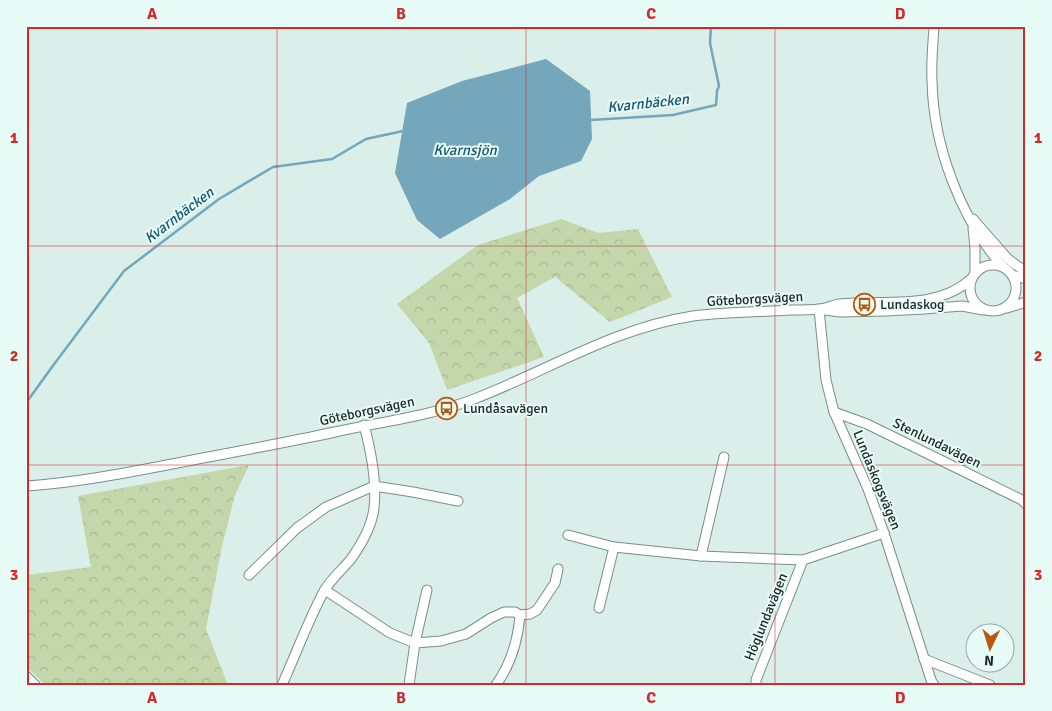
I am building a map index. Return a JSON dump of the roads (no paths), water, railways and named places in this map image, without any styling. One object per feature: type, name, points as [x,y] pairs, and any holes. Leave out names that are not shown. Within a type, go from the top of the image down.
[{"type":"street","points":[[934,26],[932,82],[935,119],[953,183],[972,225],[996,260],[1012,274],[1026,279]]},
{"type":"street","points":[[965,209],[1008,259],[1026,272]]},
{"type":"street","points":[[972,225],[975,248],[973,276],[969,289],[972,299],[983,310],[994,312],[1026,302]]},
{"type":"street","points":[[973,276],[985,266],[997,265],[1003,267]]},
{"type":"street","points":[[1005,308],[1014,299],[1016,293],[1012,274]]},
{"type":"street","name":"Göteborgsvägen","points":[[26,486],[53,485],[128,472],[302,439],[430,412],[473,400],[596,345],[672,320],[715,314],[819,309],[840,304],[935,298],[952,293],[973,276]]},
{"type":"street","name":"Göteborgsvägen","points":[[819,309],[849,312],[962,306],[983,310]]},
{"type":"street","name":"Lundaskogsvägen","points":[[819,309],[826,380],[834,412],[868,489],[934,685]]},
{"type":"street","name":"Stenlundavägen","points":[[834,412],[867,424],[1022,500],[1026,504]]},
{"type":"street","points":[[282,685],[307,626],[325,590],[351,559],[366,536],[374,509],[374,472],[364,425]]},
{"type":"street","points":[[701,556],[724,457]]},
{"type":"street","points":[[249,575],[297,528],[326,507],[374,486],[458,501]]},
{"type":"street","points":[[568,535],[614,547],[701,556],[804,560],[884,533]]},
{"type":"street","points":[[599,608],[614,547]]},
{"type":"street","name":"Höglundavägen","points":[[756,685],[756,680],[804,560]]},
{"type":"street","points":[[325,590],[390,633],[415,643],[442,642],[466,634],[504,612],[530,614],[537,610],[555,582],[558,569]]},
{"type":"street","points":[[409,685],[415,643],[427,590]]},
{"type":"street","points":[[496,685],[505,673],[513,653],[519,632],[520,614]]},
{"type":"street","points":[[924,658],[990,685]]},
{"type":"street","points":[[26,676],[35,685]]},
{"type":"water","name":"Kvarnsjön","points":[[546,59],[590,91],[592,139],[581,161],[539,176],[510,199],[440,239],[417,220],[395,173],[407,103],[462,81]]},
{"type":"waterway","name":"Kvarnbäcken","points":[[591,120],[673,115],[716,105],[719,86],[710,43],[711,26]]},
{"type":"waterway","name":"Kvarnbäcken","points":[[26,403],[124,271],[219,199],[273,167],[332,159],[366,139],[403,131]]},
{"type":"place","name":"Lundaskog","points":[[864,304]]},
{"type":"place","name":"Lundåsavägen","points":[[447,408]]}]
